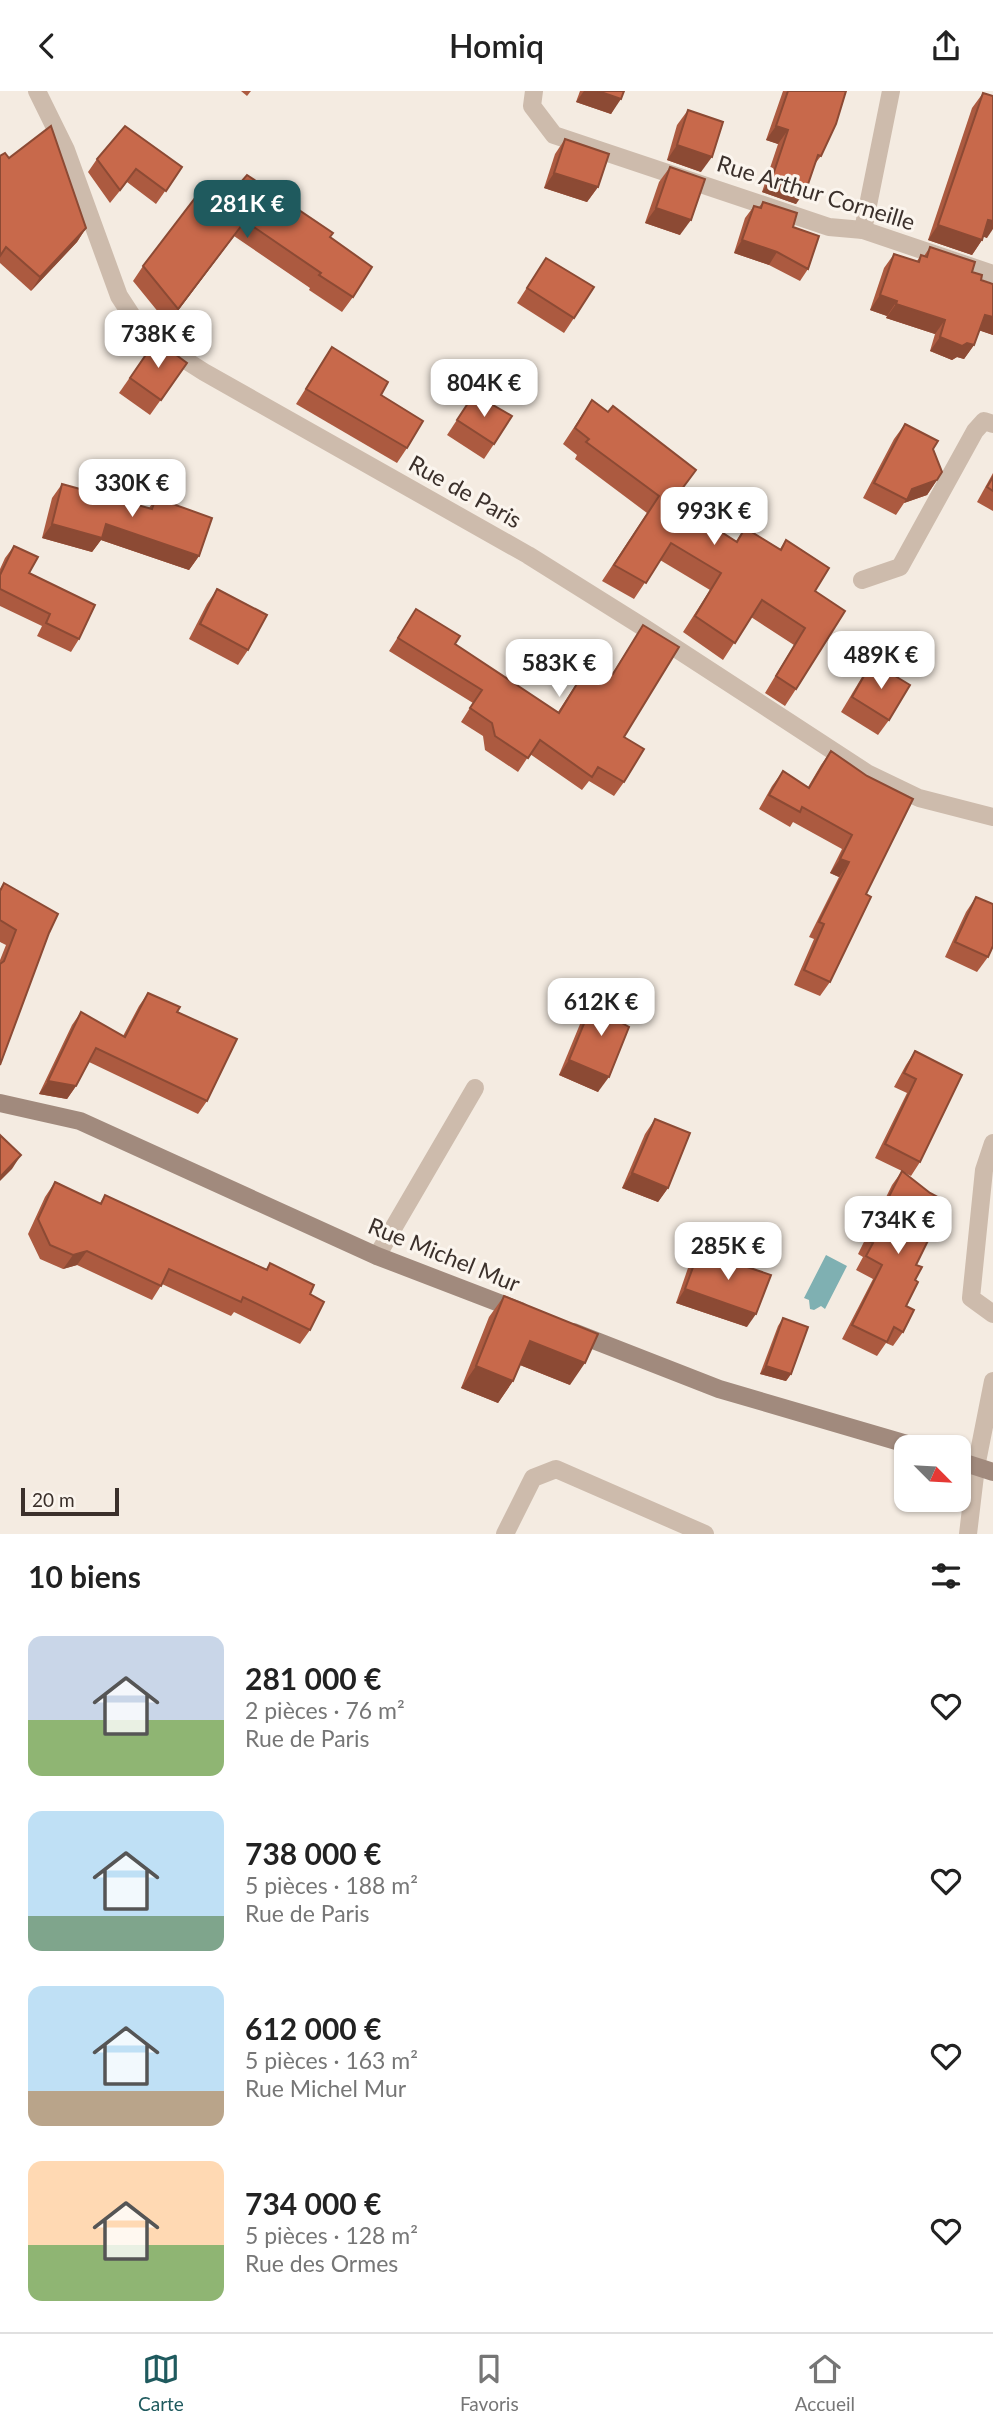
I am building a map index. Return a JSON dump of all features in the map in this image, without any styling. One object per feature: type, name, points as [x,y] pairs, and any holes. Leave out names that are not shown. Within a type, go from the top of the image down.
[{"type":"street","name":"Rue de Paris","points":[[37,91],[66,150],[118,296],[134,319],[172,351],[528,555],[867,773],[919,798],[993,817]]},
{"type":"street","name":"Rue Arthur Corneille","points":[[534,91],[532,106],[554,135],[829,226],[863,230],[993,274]]},
{"type":"street","points":[[863,230],[891,91]]},
{"type":"street","points":[[862,580],[900,567],[975,431],[984,421],[993,424]]},
{"type":"street","points":[[376,1256],[475,1089]]},
{"type":"street","name":"Rue Michel Mur","points":[[0,1103],[80,1121],[376,1256],[719,1389],[894,1440]]},
{"type":"street","points":[[993,1143],[984,1170],[971,1298],[993,1314]]},
{"type":"street","points":[[968,1534],[976,1467],[993,1381]]},
{"type":"street","points":[[505,1534],[533,1478],[556,1469],[705,1534]]},
{"type":"water","points":[[826,1255],[847,1266],[825,1309],[821,1306],[810,1309],[809,1300],[804,1298]]},
{"type":"building","points":[[598,91],[624,91],[621,99]]},
{"type":"building","points":[[788,91],[846,91],[836,124],[821,156],[818,155],[806,190],[772,178],[788,130],[776,126]]},
{"type":"building","points":[[983,93],[993,96],[993,221],[988,220],[982,240],[938,225]]},
{"type":"building","points":[[688,110],[723,122],[712,157],[677,145]]},
{"type":"building","points":[[51,126],[86,228],[40,277],[6,247],[0,256],[0,156],[5,153],[9,158]]},
{"type":"building","points":[[125,126],[182,167],[166,191],[136,169],[120,190],[97,159]]},
{"type":"building","points":[[565,139],[609,154],[598,187],[554,173]]},
{"type":"building","points":[[670,167],[705,179],[691,220],[656,208]]},
{"type":"building","points":[[247,175],[333,233],[330,237],[372,267],[353,297],[245,221],[178,309],[143,266],[202,189],[222,204]]},
{"type":"building","points":[[763,202],[797,213],[793,227],[819,236],[808,269],[777,252],[742,240],[754,206],[761,208]]},
{"type":"building","points":[[930,247],[975,262],[972,272],[982,275],[981,280],[993,284],[993,317],[985,315],[974,345],[967,343],[962,346],[940,337],[945,320],[896,304],[897,301],[880,295],[894,254],[919,262],[921,255],[927,257]]},
{"type":"building","points":[[546,258],[594,287],[574,318],[527,288]]},
{"type":"building","points":[[156,340],[187,363],[161,400],[130,378]]},
{"type":"building","points":[[332,347],[388,382],[381,395],[423,421],[407,448],[306,389]]},
{"type":"building","points":[[474,394],[512,416],[494,444],[457,420]]},
{"type":"building","points":[[592,400],[608,412],[613,406],[696,470],[673,501],[737,542],[745,528],[781,550],[786,540],[829,568],[815,591],[845,611],[796,689],[776,676],[805,628],[762,600],[735,643],[695,616],[721,573],[671,543],[646,583],[614,565],[659,496],[586,442],[589,439],[575,428]]},
{"type":"building","points":[[905,424],[938,441],[933,449],[942,472],[937,480],[912,489],[907,500],[874,483]]},
{"type":"building","points":[[993,477],[993,491],[987,487]]},
{"type":"building","points":[[62,484],[152,509],[156,498],[212,518],[199,556],[106,524],[102,538],[52,524]]},
{"type":"building","points":[[14,546],[38,557],[29,573],[95,605],[79,639],[46,623],[50,614],[0,589],[0,575]]},
{"type":"building","points":[[217,589],[267,615],[248,650],[200,624]]},
{"type":"building","points":[[416,609],[460,636],[455,644],[559,713],[591,661],[613,674],[643,625],[679,647],[624,737],[644,749],[624,782],[598,767],[592,777],[540,740],[528,758],[495,736],[492,723],[470,708],[482,690],[398,638]]},
{"type":"building","points":[[872,662],[910,685],[889,720],[852,697]]},
{"type":"building","points":[[831,751],[867,776],[913,799],[866,894],[871,897],[830,982],[804,970],[824,924],[819,922],[849,862],[840,859],[852,835],[802,807],[800,812],[769,795],[783,771],[809,788]]},
{"type":"building","points":[[4,883],[58,914],[0,1065],[0,964],[4,961],[16,930],[0,920],[0,891]]},
{"type":"building","points":[[976,897],[993,904],[993,946],[988,957],[955,942]]},
{"type":"building","points":[[148,993],[180,1007],[177,1012],[237,1039],[207,1101],[96,1048],[76,1086],[48,1081],[81,1012],[125,1037]]},
{"type":"building","points":[[595,997],[627,1010],[622,1023],[629,1027],[609,1077],[569,1060]]},
{"type":"building","points":[[915,1051],[962,1075],[920,1162],[885,1144],[916,1079],[904,1073]]},
{"type":"building","points":[[655,1119],[690,1133],[668,1188],[632,1173]]},
{"type":"building","points":[[0,1135],[21,1155],[0,1177]]},
{"type":"building","points":[[902,1171],[930,1193],[947,1202],[916,1265],[922,1267],[906,1306],[914,1310],[903,1332],[894,1327],[887,1342],[852,1325],[882,1265],[866,1256],[873,1243],[867,1240]]},
{"type":"building","points":[[55,1182],[101,1204],[105,1195],[267,1270],[270,1263],[314,1285],[310,1294],[324,1302],[310,1330],[243,1297],[241,1302],[169,1269],[161,1286],[87,1251],[73,1255],[50,1245],[38,1219]]},
{"type":"building","points":[[699,1251],[771,1275],[756,1314],[685,1289]]},
{"type":"building","points":[[504,1296],[598,1334],[585,1363],[530,1341],[513,1381],[476,1366]]},
{"type":"building","points":[[783,1318],[808,1327],[791,1374],[766,1366]]}]
